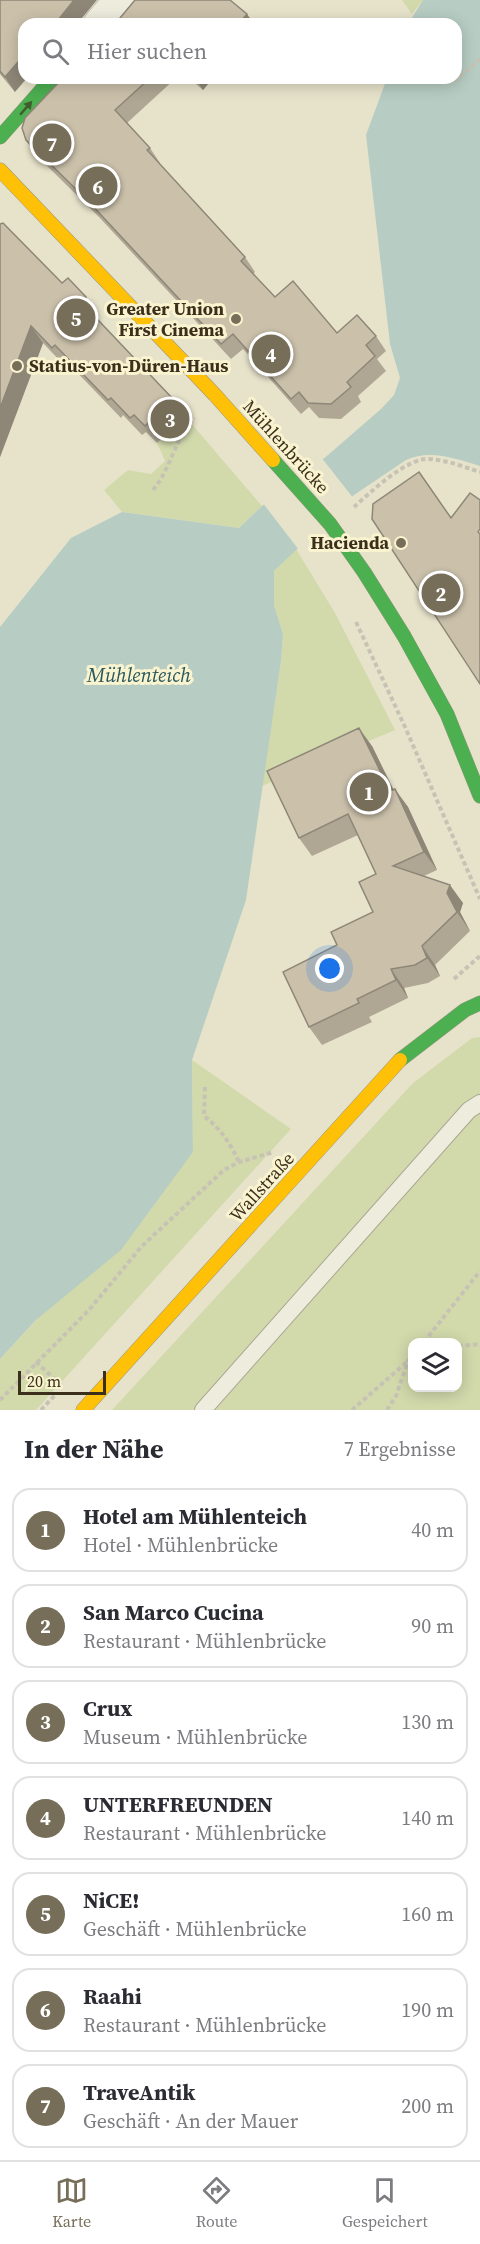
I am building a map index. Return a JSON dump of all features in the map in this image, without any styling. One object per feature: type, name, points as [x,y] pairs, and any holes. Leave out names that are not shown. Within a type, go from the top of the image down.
[{"type":"street","points":[[105,18],[121,0]]},
{"type":"street","points":[[0,137],[47,84]]},
{"type":"street","name":"Mühlenbrücke","points":[[0,170],[215,395],[330,524],[364,572],[442,704],[480,796]]},
{"type":"street","name":"Wallstraße","points":[[83,1410],[401,1059],[465,1010],[480,1003]]},
{"type":"lane","points":[[202,1410],[469,1110],[480,1103]]},
{"type":"path","points":[[462,75],[480,59]]},
{"type":"path","points":[[153,490],[162,479],[183,433],[215,395]]},
{"type":"path","points":[[351,509],[372,491],[415,462],[429,459],[480,472]]},
{"type":"path","points":[[354,618],[405,727],[480,899]]},
{"type":"path","points":[[205,1088],[204,1116],[217,1126],[230,1142],[239,1162]]},
{"type":"path","points":[[0,1400],[89,1310],[142,1246],[224,1170],[239,1162],[278,1151]]},
{"type":"path","points":[[427,1338],[480,1271]]},
{"type":"path","points":[[462,1346],[480,1344]]},
{"type":"path","points":[[352,1410],[408,1361]]},
{"type":"path","points":[[387,1410],[396,1396],[408,1361]]},
{"type":"path","points":[[36,1362],[63,1387]]},
{"type":"green space","points":[[402,0],[423,0],[412,14]]},
{"type":"green space","points":[[185,416],[262,506],[239,528],[122,512],[104,490],[128,470],[151,474],[165,461],[157,443]]},
{"type":"green space","points":[[296,549],[335,613],[395,730],[262,786],[283,634],[274,605],[274,571]]},
{"type":"green space","points":[[480,1037],[480,1410],[112,1410],[413,1083],[472,1038]]},
{"type":"green space","points":[[192,1060],[291,1129],[36,1410],[0,1410],[0,1359],[193,1152]]},
{"type":"water","name":"Mühlenteich","points":[[423,0],[480,0],[480,466],[434,455],[406,460],[354,495],[274,571],[274,605],[283,634],[281,661],[246,900],[192,1060],[193,1152],[121,1250],[36,1320],[0,1359],[0,627],[71,538],[122,512],[239,528],[262,506],[328,455],[394,395],[400,378],[390,344],[366,135],[385,84],[462,84],[462,18],[412,18]]},
{"type":"pier","points":[[321,457],[354,499],[299,550],[262,502]]},
{"type":"building","points":[[0,0],[74,0],[60,18],[18,18],[18,62],[5,77],[0,71]]},
{"type":"building","points":[[135,0],[230,0],[247,14],[244,18],[120,18]]},
{"type":"building","points":[[57,84],[143,84],[115,110],[150,148],[147,150],[245,257],[241,261],[275,297],[293,281],[337,333],[357,315],[376,336],[366,345],[375,356],[347,382],[351,387],[331,404],[308,403],[299,392],[291,399],[233,334],[221,344],[89,202],[26,140],[22,128],[25,118]]},
{"type":"building","points":[[3,223],[62,283],[68,278],[86,297],[81,302],[173,399],[145,426],[134,415],[130,418],[111,398],[108,400],[55,345],[52,348],[31,326],[0,408],[0,224]]},
{"type":"building","points":[[419,472],[451,518],[470,493],[480,500],[480,529],[478,532],[480,534],[480,684],[372,519],[373,504]]},
{"type":"building","points":[[359,728],[390,791],[395,789],[424,852],[393,866],[450,885],[447,893],[457,912],[422,946],[427,958],[415,965],[391,969],[396,980],[357,999],[359,1003],[309,1027],[283,972],[337,945],[331,932],[373,912],[359,882],[376,874],[348,814],[299,838],[267,771]]},
{"type":"traffic: fast","points":[[0,137],[47,84]]},
{"type":"traffic: fast","points":[[273,460],[330,524],[364,572],[404,636],[447,714],[480,796]]},
{"type":"traffic: fast","points":[[400,1060],[465,1010],[480,1003]]},
{"type":"traffic: slow","points":[[0,170],[215,395],[273,460]]},
{"type":"traffic: slow","points":[[83,1410],[400,1060]]},
{"type":"place","name":"TraveAntik","points":[[52,143]]},
{"type":"place","name":"Raahi","points":[[98,186]]},
{"type":"place","name":"NiCE!","points":[[76,318]]},
{"type":"place","name":"Greater Union First Cinema","points":[[236,319]]},
{"type":"place","name":"UNTERFREUNDEN","points":[[271,354]]},
{"type":"place","name":"Statius-von-Düren-Haus","points":[[17,366]]},
{"type":"place","name":"Crux","points":[[170,419]]},
{"type":"place","name":"Hacienda","points":[[401,543]]},
{"type":"place","name":"San Marco Cucina","points":[[441,593]]},
{"type":"place","name":"Hotel am Mühlenteich","points":[[369,792]]}]
